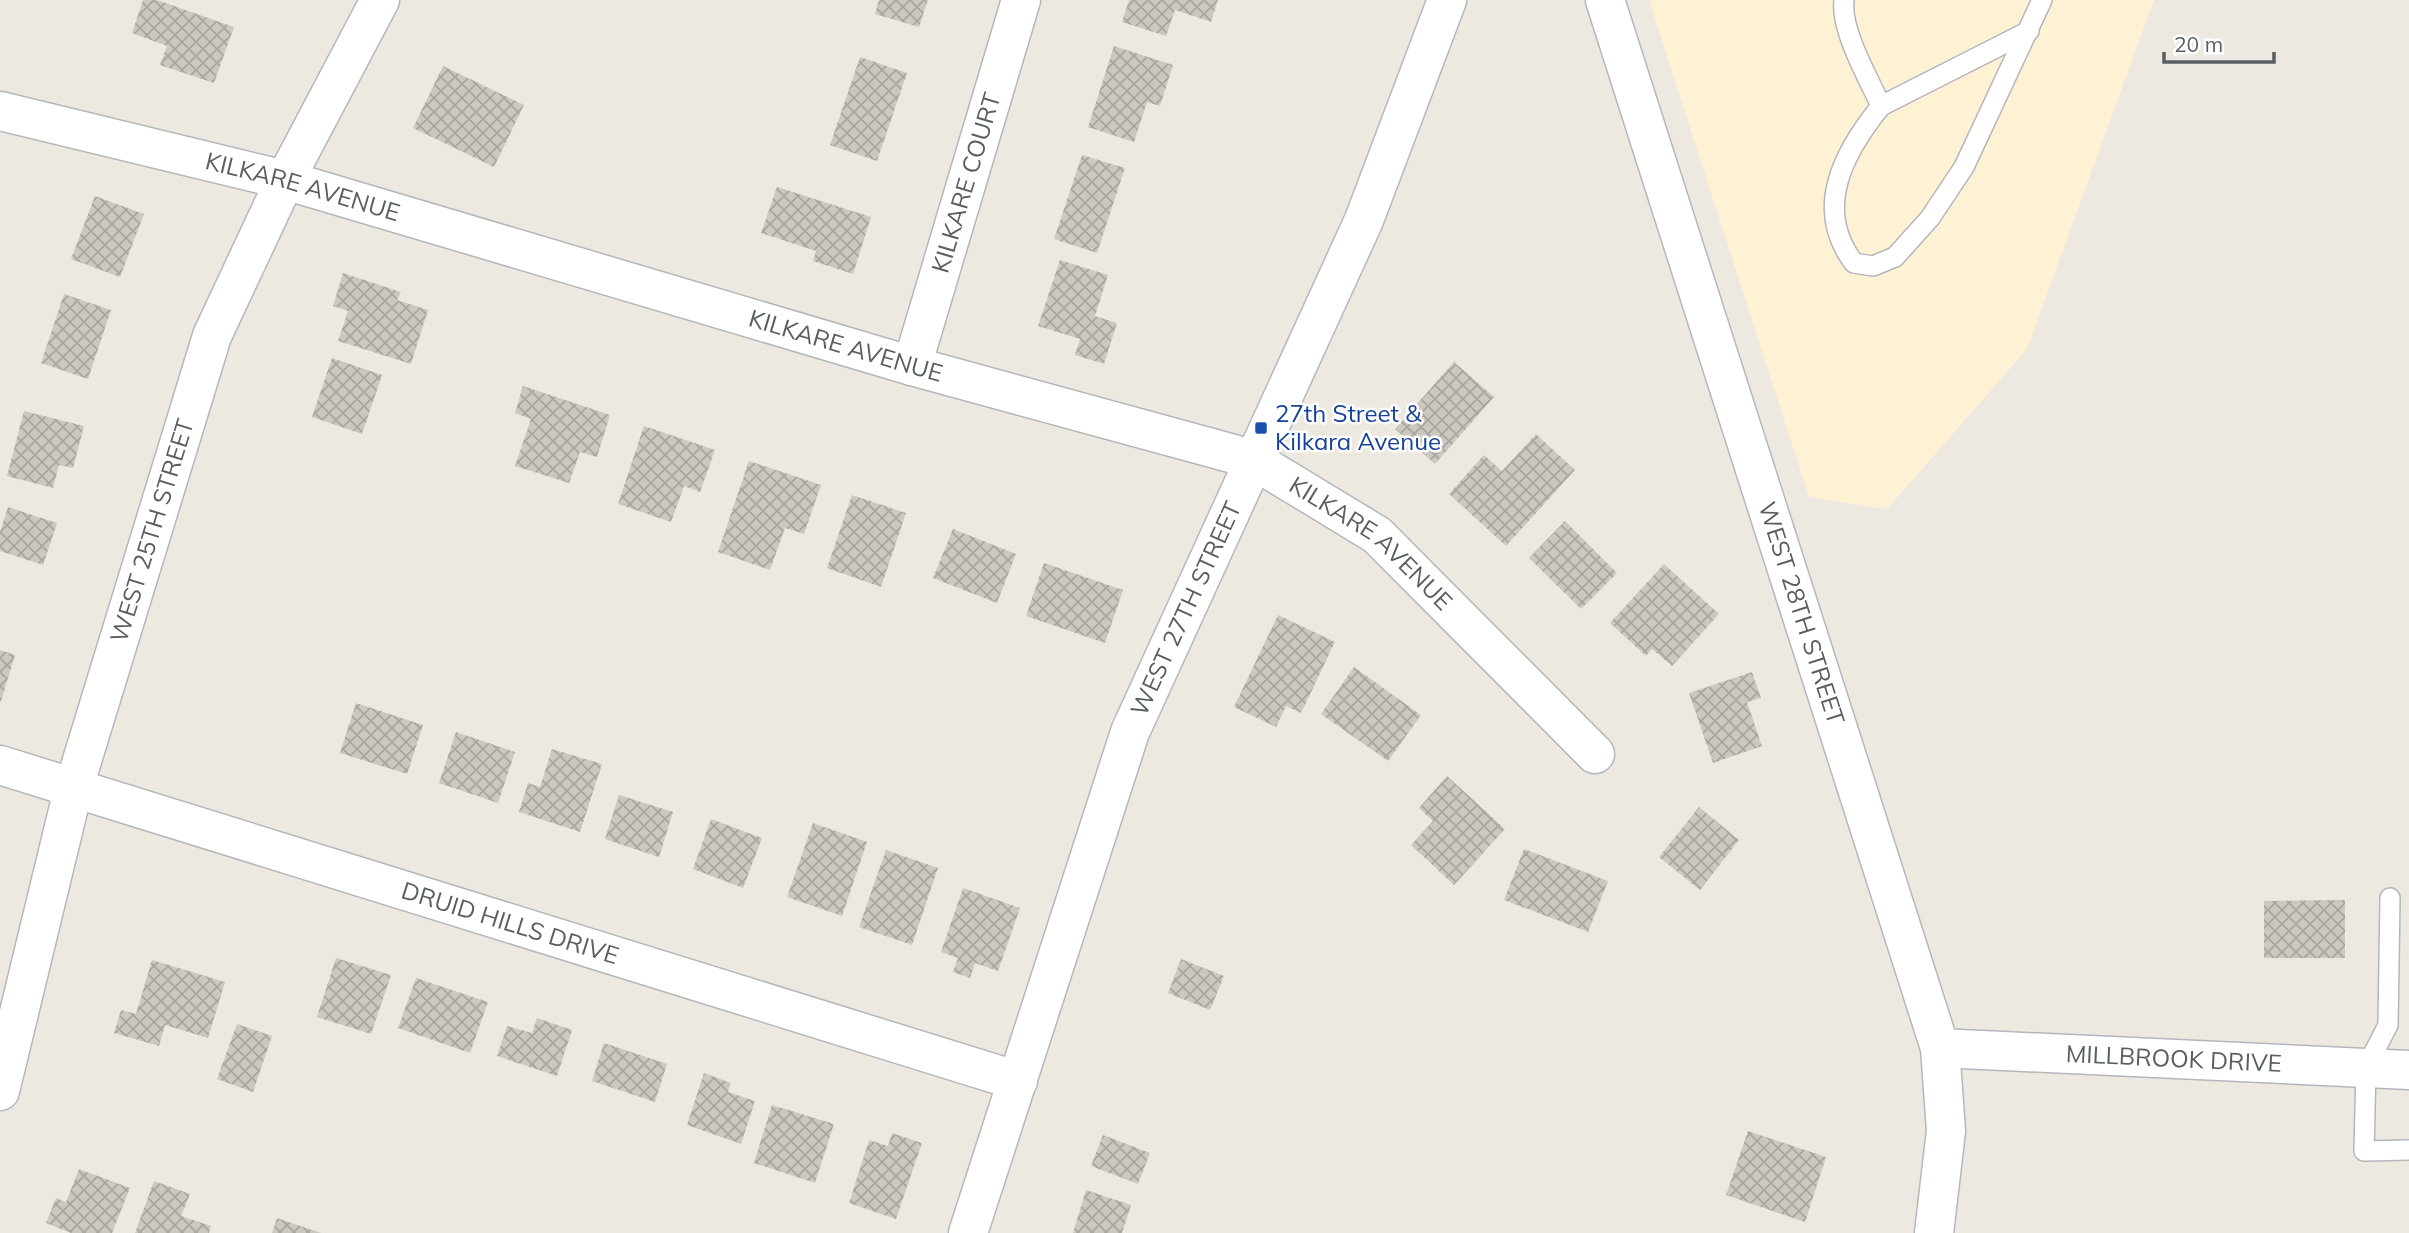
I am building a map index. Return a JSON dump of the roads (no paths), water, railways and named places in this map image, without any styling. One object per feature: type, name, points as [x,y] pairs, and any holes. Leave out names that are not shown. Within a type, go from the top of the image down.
[{"type":"street","name":"WEST 25TH STREET","points":[[0,1091],[73,790],[212,336],[285,180],[380,0]]},
{"type":"street","name":"KILKARE COURT","points":[[912,366],[1021,0]]},
{"type":"street","name":"WEST 27TH STREET","points":[[968,1233],[1130,732],[1252,459],[1364,220],[1447,0]]},
{"type":"street","name":"WEST 28TH STREET","points":[[1605,0],[1940,1048],[1946,1131],[1934,1233]]},
{"type":"street","name":"KILKARE AVENUE","points":[[0,111],[285,180],[912,366],[1252,459],[1377,536],[1595,754]]},
{"type":"street","name":"DRUID HILLS DRIVE","points":[[0,765],[73,790],[1018,1081]]},
{"type":"street","name":"MILLBROOK DRIVE","points":[[1940,1048],[2409,1070]]},
{"type":"lane","points":[[1844,0],[1852,39],[1881,106]]},
{"type":"lane","points":[[2029,31],[1881,106],[1860,132],[1832,205],[1840,245],[1854,263],[1873,266],[1895,257],[1930,218],[1957,177],[2029,31],[2042,0]]},
{"type":"lane","points":[[2390,898],[2388,1025],[2366,1068],[2364,1151],[2409,1150]]},
{"type":"place","name":"27th Street & Kilkara Avenue","points":[[1261,428]]}]
